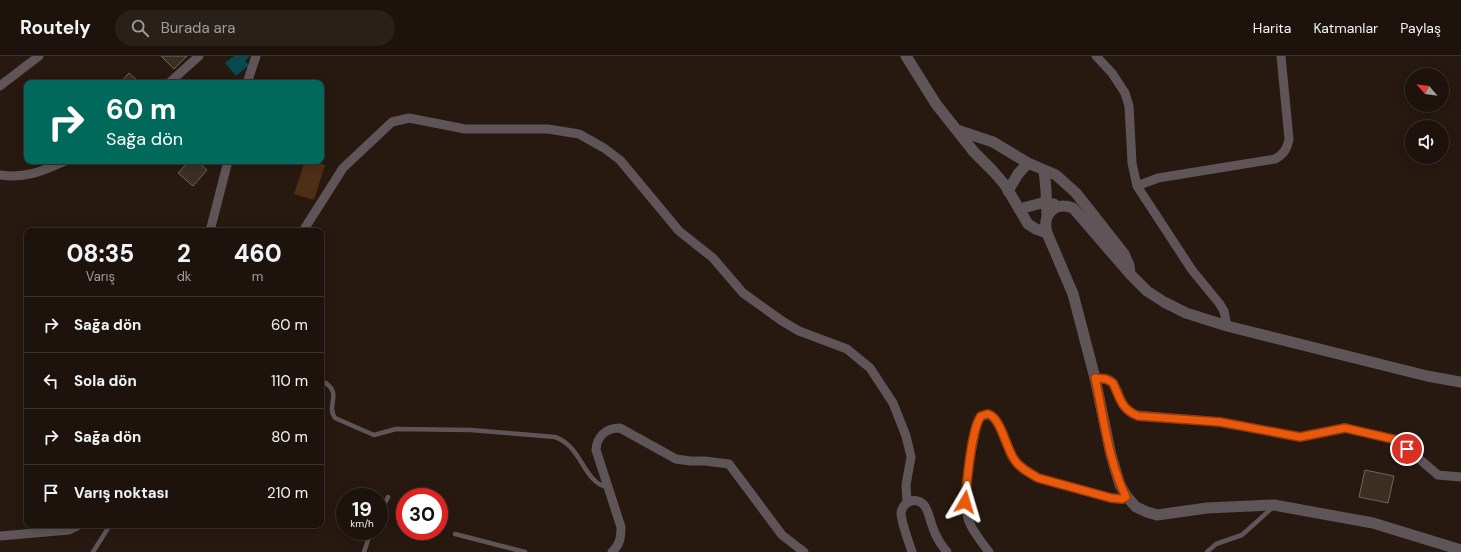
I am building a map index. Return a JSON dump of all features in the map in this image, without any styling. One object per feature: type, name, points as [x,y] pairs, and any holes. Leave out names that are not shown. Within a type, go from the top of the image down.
[{"type":"street","points":[[0,86],[40,56]]},
{"type":"street","points":[[172,80],[200,56]]},
{"type":"street","points":[[248,80],[256,56]]},
{"type":"street","points":[[906,56],[936,104],[974,152],[999,178],[1028,224],[1041,232],[1048,233]]},
{"type":"street","points":[[1096,56],[1112,73],[1125,93],[1129,106],[1132,163],[1137,186],[1192,270],[1219,303],[1224,311],[1227,326]]},
{"type":"street","points":[[1137,186],[1158,178],[1275,159],[1280,156],[1288,146],[1289,139],[1281,56]]},
{"type":"street","points":[[305,228],[343,168],[392,122],[409,118],[465,129],[548,129],[579,134],[604,148],[620,160],[679,231],[713,258],[742,293],[799,331],[847,349],[870,368],[893,403],[906,436],[911,457],[906,485],[908,502]]},
{"type":"street","points":[[957,130],[993,142],[1028,163],[1056,175],[1076,193],[1124,254],[1129,265],[1130,274]]},
{"type":"street","points":[[1008,191],[1018,174],[1028,163]]},
{"type":"street","points":[[0,175],[11,177],[37,174],[59,164]]},
{"type":"street","points":[[211,228],[227,164]]},
{"type":"street","points":[[1044,170],[1047,216],[1046,222],[1048,233],[1073,294],[1095,378],[1111,455],[1120,484],[1126,497],[1136,507],[1158,515],[1206,508],[1274,505],[1373,523],[1461,550]]},
{"type":"street","points":[[1019,209],[1046,203],[1073,208],[1130,274],[1147,291],[1164,302],[1186,312],[1227,326],[1427,376],[1461,382]]},
{"type":"street","points":[[1047,216],[1051,211],[1062,206]]},
{"type":"street","points":[[1095,378],[1110,380],[1113,383],[1123,406],[1132,414],[1138,416],[1220,422],[1300,437],[1345,428],[1397,440],[1438,474],[1461,477]]},
{"type":"street","points":[[989,552],[970,523],[965,502],[969,463],[976,426],[981,416],[988,414],[995,418],[1014,460],[1029,473],[1038,478],[1111,498],[1122,499],[1126,497]]},
{"type":"street","points":[[612,552],[619,542],[621,535],[620,527],[596,450],[597,444],[603,434],[608,430],[620,428],[676,459],[729,464],[782,535],[804,552]]},
{"type":"street","points":[[912,552],[901,514],[903,507],[908,502],[917,501],[922,503],[926,509],[940,544],[947,552]]},
{"type":"street","points":[[0,536],[69,530],[73,528]]},
{"type":"lane","points":[[324,382],[333,390],[334,395],[332,412],[335,418],[374,435],[396,429],[471,430],[555,437],[561,439],[572,448],[594,480],[600,485],[607,487]]},
{"type":"lane","points":[[1207,552],[1216,544],[1242,535],[1274,505]]},
{"type":"lane","points":[[93,552],[108,528]]},
{"type":"lane","points":[[455,534],[525,552]]},
{"type":"lane","points":[[364,552],[368,540]]},
{"type":"shaded area","points":[[304,164],[325,165],[314,200],[294,194]]},
{"type":"water","points":[[234,56],[250,56],[245,61],[249,65],[236,76],[225,63]]},
{"type":"building","points":[[161,56],[187,56],[174,69]]},
{"type":"building","points":[[129,73],[137,80],[123,80]]},
{"type":"building","points":[[186,164],[200,164],[207,170],[193,186],[178,173]]},
{"type":"building","points":[[1365,470],[1394,476],[1388,503],[1359,497]]},
{"type":"route","points":[[965,502],[969,463],[977,421],[985,414],[992,415],[995,418],[1014,460],[1029,473],[1038,478],[1111,498],[1122,499],[1126,497],[1120,484],[1111,455],[1095,378],[1110,380],[1113,383],[1123,406],[1132,414],[1138,416],[1220,422],[1300,437],[1345,428],[1397,440],[1407,449]]}]
